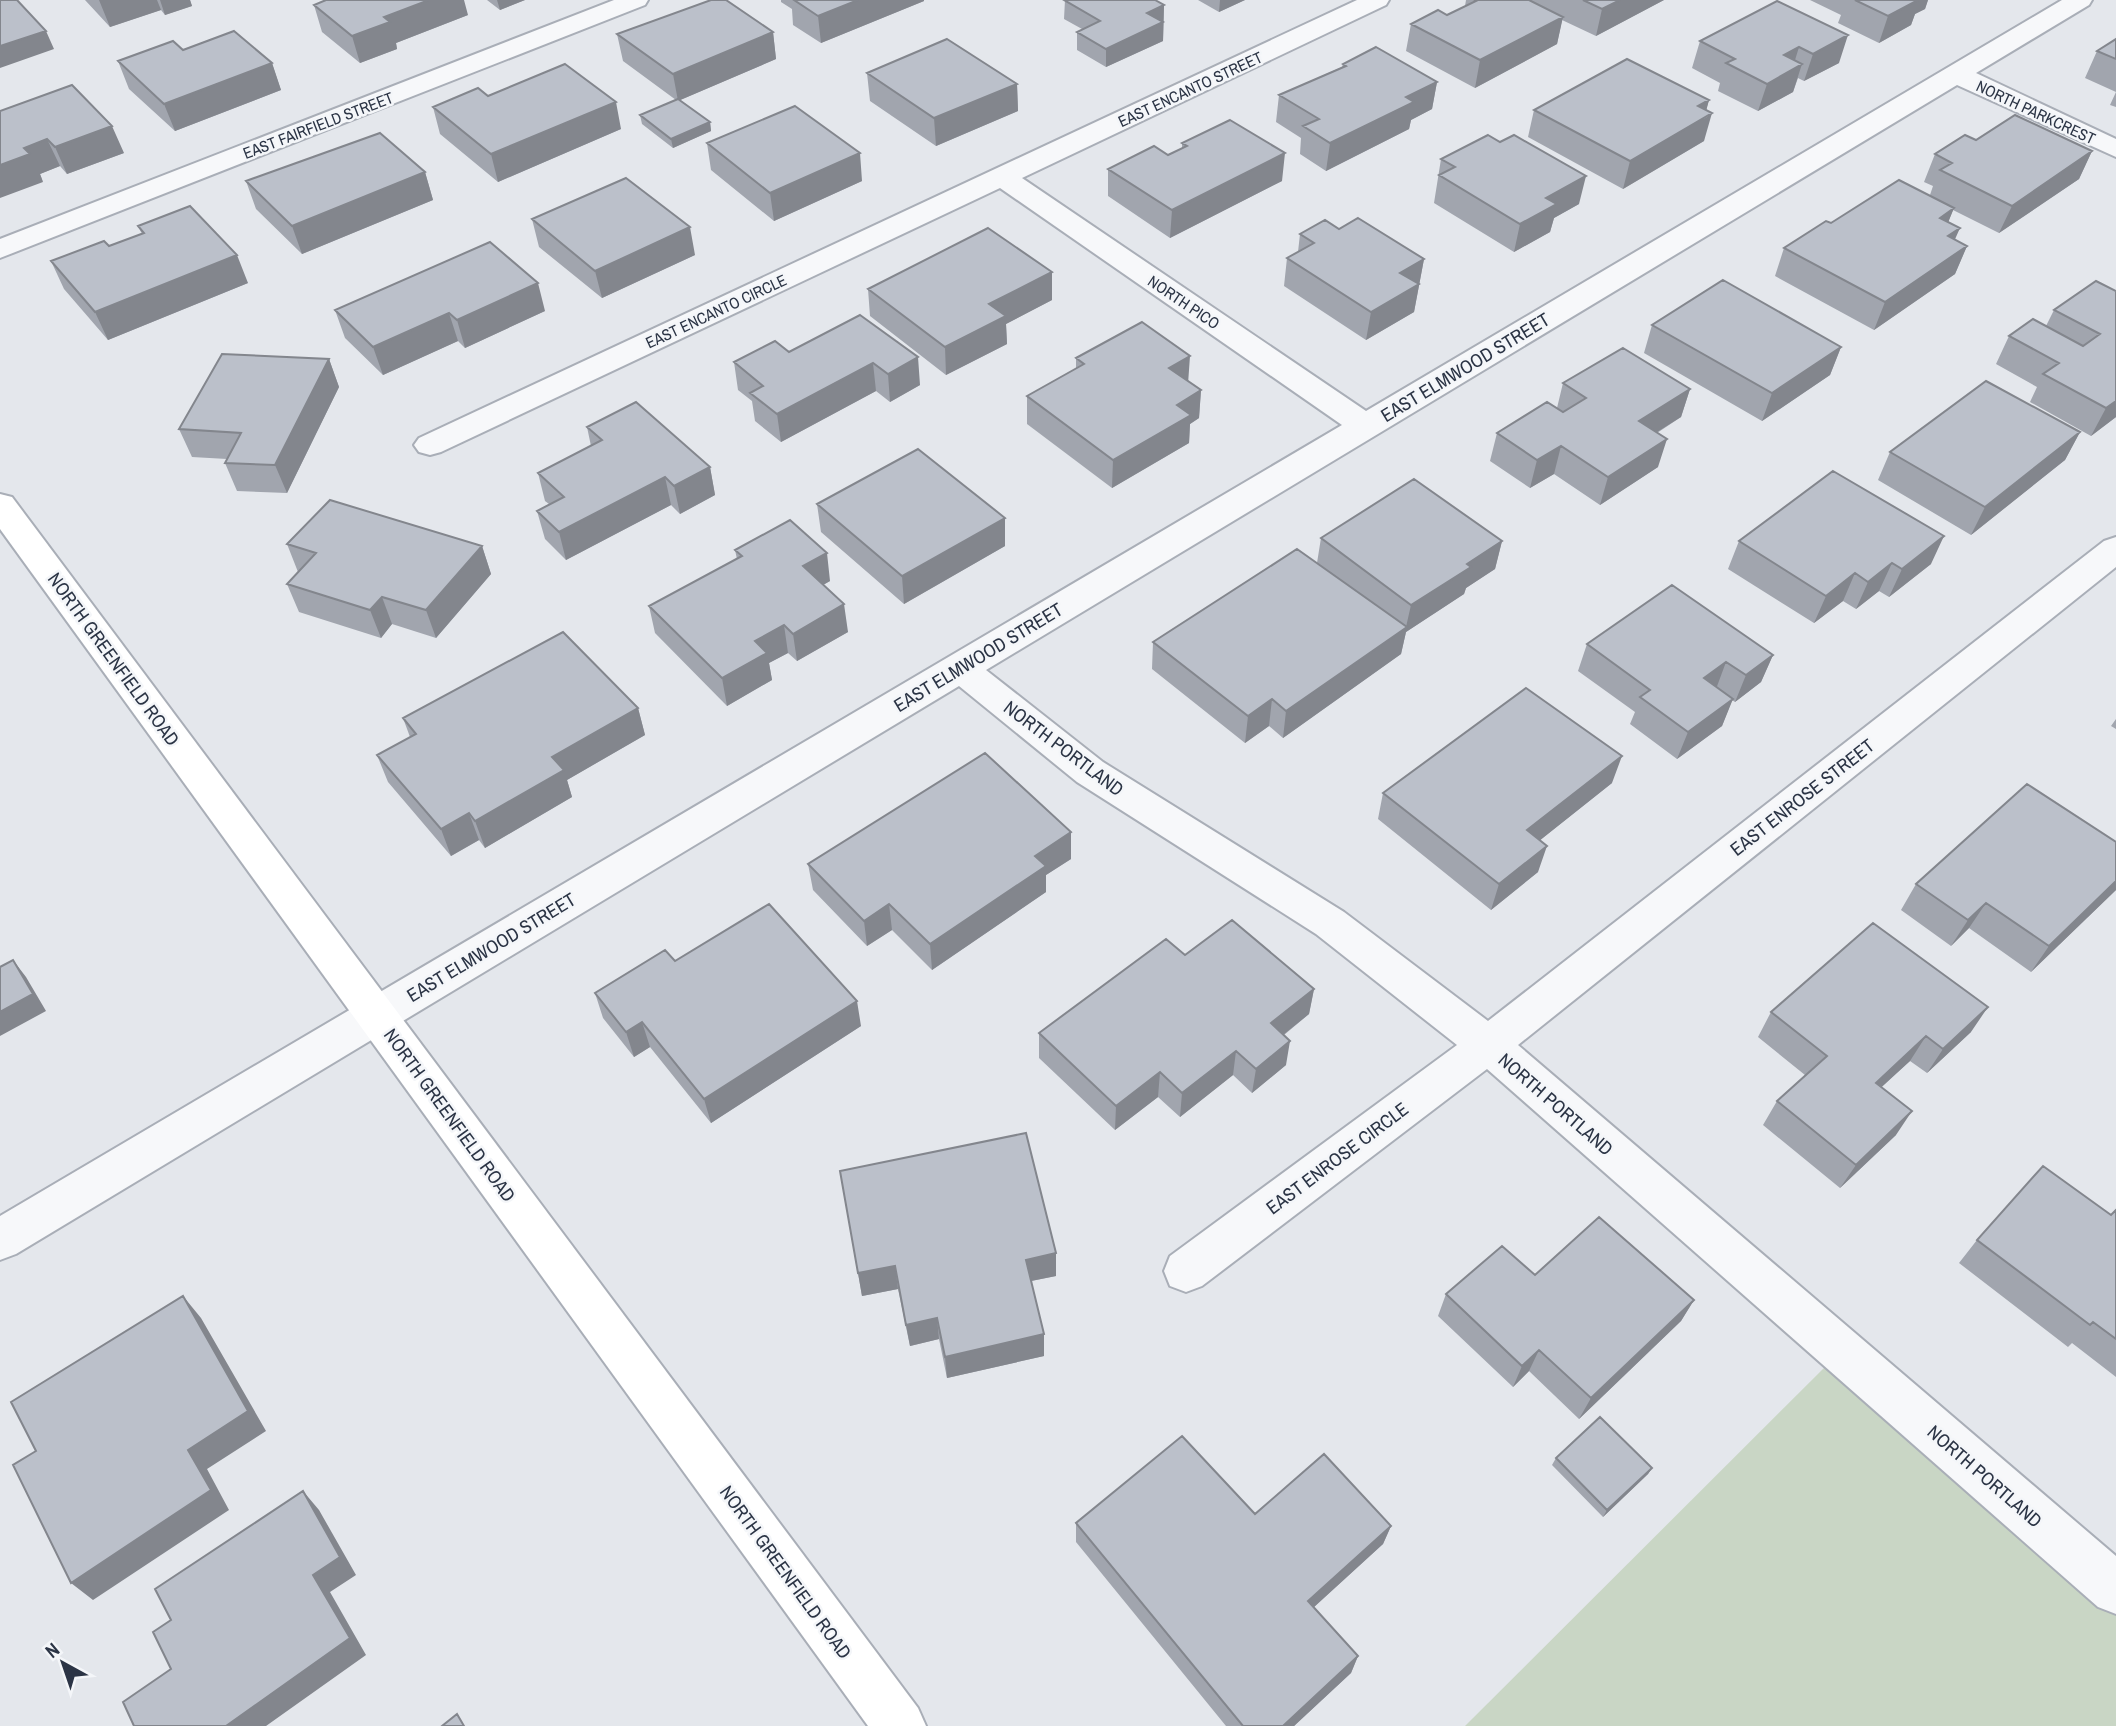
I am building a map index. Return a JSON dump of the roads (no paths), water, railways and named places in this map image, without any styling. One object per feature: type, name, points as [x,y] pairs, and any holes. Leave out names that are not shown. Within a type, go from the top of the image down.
[{"type":"main road","name":"NORTH GREENFIELD ROAD","points":[[0,505],[900,1726]]},
{"type":"street","name":"EAST FAIRFIELD STREET","points":[[0,249],[636,0]]},
{"type":"street","name":"EAST ENCANTO STREET","points":[[1002,177],[1377,0]]},
{"type":"street","name":"EAST ELMWOOD STREET","points":[[0,1240],[2080,0]]},
{"type":"street","name":"NORTH PARKCREST","points":[[1956,74],[2116,149]]},
{"type":"street","name":"NORTH PICO","points":[[1002,177],[1366,426]]},
{"type":"street","name":"EAST ENCANTO CIRCLE","points":[[430,446],[1002,177]]},
{"type":"street","name":"EAST ENROSE STREET","points":[[1488,1045],[2116,549]]},
{"type":"street","name":"NORTH PORTLAND","points":[[960,668],[1090,772],[1330,923],[1488,1045],[2116,1589]]},
{"type":"street","name":"EAST ENROSE CIRCLE","points":[[1186,1271],[1488,1045]]}]
